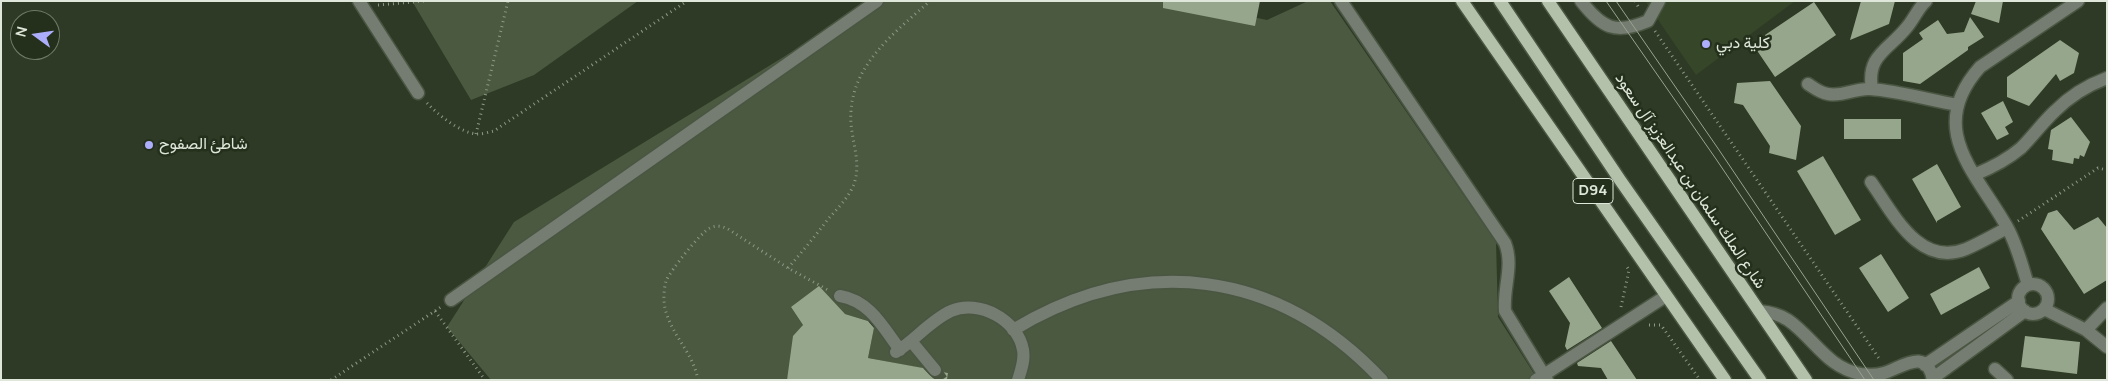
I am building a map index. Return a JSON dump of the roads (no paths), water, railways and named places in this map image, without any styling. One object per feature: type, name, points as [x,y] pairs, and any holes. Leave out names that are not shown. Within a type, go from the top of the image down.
[{"type":"main road","name":"D94","points":[[1462,1],[1725,380]]},
{"type":"main road","points":[[1500,1],[1620,180],[1760,380]]},
{"type":"main road","name":"شارع الملك سلمان بن عبدالعزيز آل سعود","points":[[1548,1],[1806,380]]},
{"type":"street","points":[[451,300],[878,1]]},
{"type":"street","points":[[1341,1],[1506,242],[1510,259],[1504,303],[1506,311],[1542,378],[1666,296]]},
{"type":"street","points":[[1581,1],[1601,23],[1612,28],[1633,27],[1648,21],[1658,6],[1659,1]]},
{"type":"street","points":[[1872,89],[1871,73],[1876,59],[1900,36],[1926,1]]},
{"type":"street","points":[[2028,285],[2015,244],[2007,228],[1961,154],[1956,130],[1958,106],[1970,79],[1980,68],[2078,1]]},
{"type":"street","points":[[361,4],[418,93]]},
{"type":"street","points":[[1974,175],[2006,159],[2026,142],[2055,110],[2068,99],[2107,78]]},
{"type":"street","points":[[1808,84],[1816,90],[1827,94],[1838,95],[1856,90],[1872,89],[1958,106]]},
{"type":"street","points":[[1871,182],[1907,233],[1927,249],[1952,253],[1965,250],[2007,228]]},
{"type":"street","points":[[1013,330],[1064,303],[1120,286],[1178,282],[1207,284],[1264,298],[1316,323],[1355,352],[1382,380]]},
{"type":"street","points":[[2034,284],[2044,288],[2048,299],[2044,309],[2038,313],[2022,306],[2022,289],[2034,284]]},
{"type":"street","points":[[840,296],[860,302],[869,308],[898,351],[945,315],[964,308],[996,314],[1005,320],[1021,343],[1023,351],[1022,366],[1018,380]]},
{"type":"street","points":[[1759,311],[1773,313],[1786,319],[1833,363],[1846,370],[1871,375],[1882,374],[1914,361],[1925,365],[1932,373],[1933,379],[2022,306]]},
{"type":"street","points":[[1925,365],[2022,306]]},
{"type":"street","points":[[2086,330],[2107,308]]},
{"type":"street","points":[[2044,309],[2086,330],[2107,347]]},
{"type":"street","points":[[911,341],[935,370]]},
{"type":"street","points":[[1996,369],[2007,380]]},
{"type":"tunnel","points":[[935,370],[942,380]]},
{"type":"tram line","points":[[1606,1],[1716,159],[1865,380]]},
{"type":"tram line","points":[[1616,1],[1874,380]]},
{"type":"place","name":"كلية دبي","points":[[1706,44]]},
{"type":"place","name":"شاطئ الصفوح","points":[[149,145]]}]
